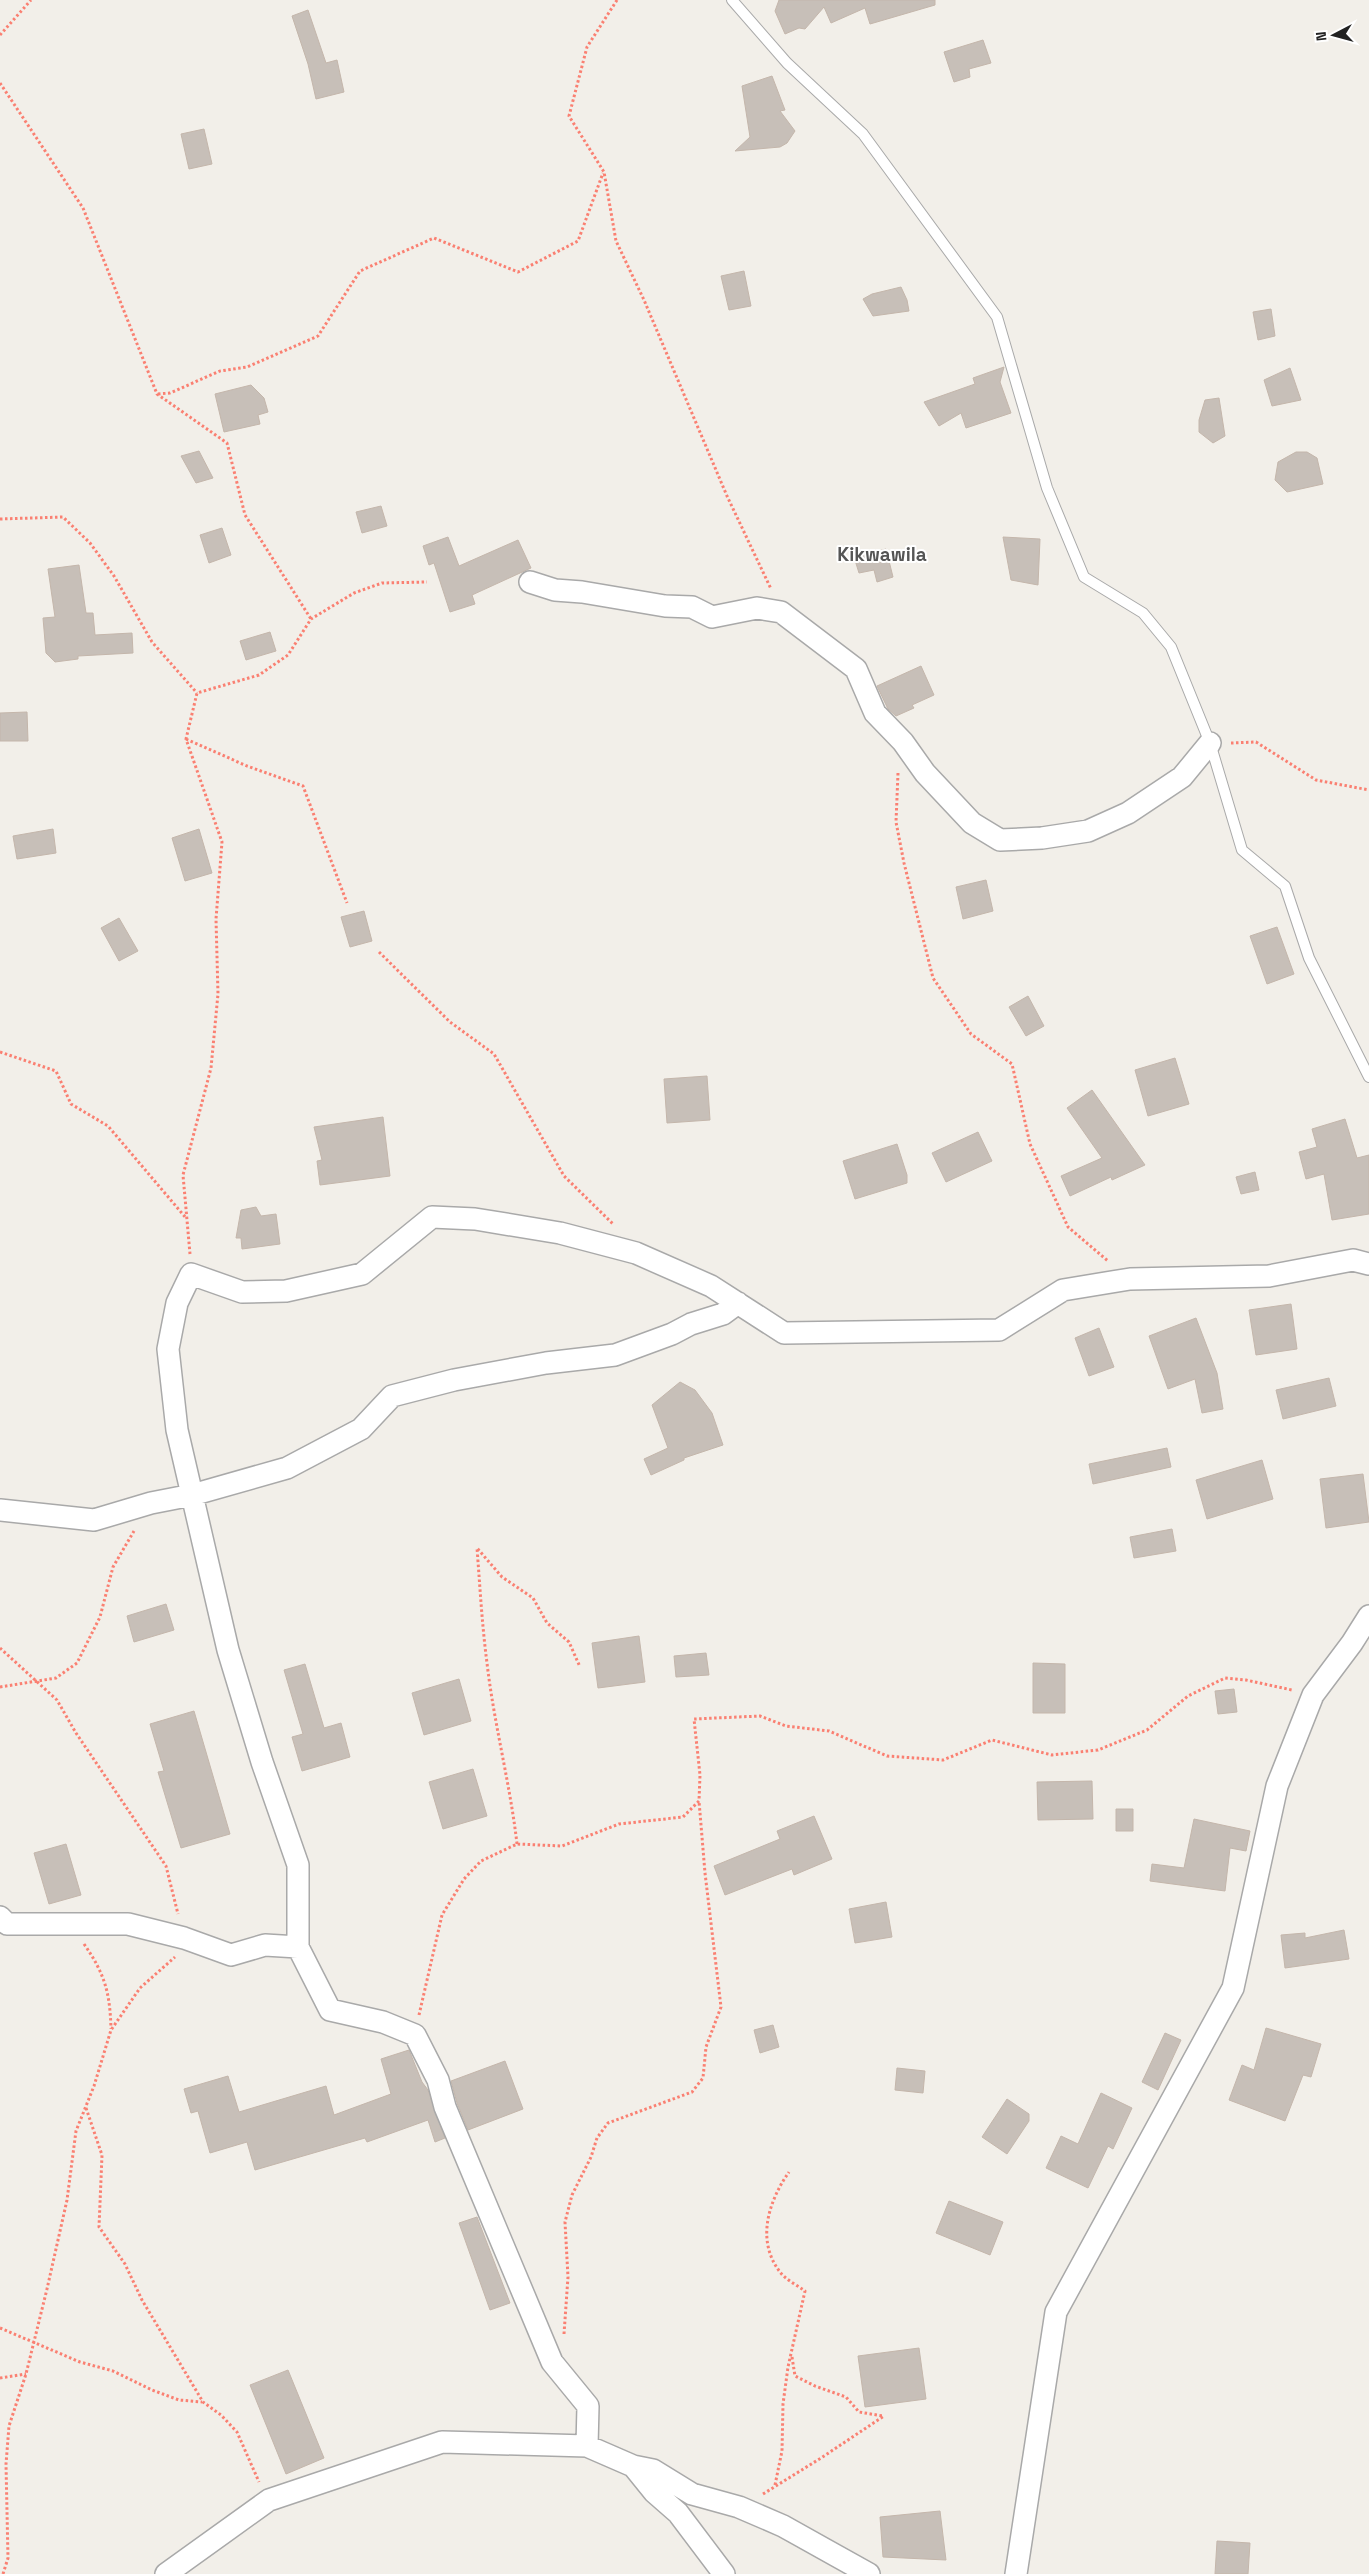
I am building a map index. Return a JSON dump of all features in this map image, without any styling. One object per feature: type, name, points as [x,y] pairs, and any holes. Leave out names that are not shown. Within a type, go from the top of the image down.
[{"type":"street","points":[[530,582],[555,590],[582,592],[665,606],[692,607],[712,616],[757,608],[782,612],[856,669],[875,713],[903,742],[925,773],[972,823],[1000,840],[1088,831],[1128,813],[1182,777],[1210,744]]},
{"type":"street","points":[[587,2446],[588,2406],[552,2362],[445,2107],[438,2080],[415,2035],[383,2022],[330,2010],[298,1947],[298,1865],[262,1762],[228,1650],[177,1430],[168,1349],[177,1303],[191,1274],[242,1292],[286,1291],[362,1274],[432,1217],[475,1219],[560,1233],[636,1253],[711,1286],[784,1333],[999,1330],[1063,1290],[1130,1279],[1269,1276],[1353,1260],[1369,1264]]},
{"type":"street","points":[[0,1510],[94,1520],[151,1503],[192,1495],[288,1468],[361,1429],[392,1396],[454,1380],[546,1362],[615,1355],[672,1334],[691,1324],[723,1314],[738,1303]]},
{"type":"street","points":[[1016,2574],[1056,2312],[1233,1988],[1277,1786],[1312,1694],[1352,1643],[1369,1616]]},
{"type":"street","points":[[0,1917],[7,1924],[128,1924],[184,1938],[231,1955],[266,1945],[298,1947]]},
{"type":"street","points":[[166,2574],[269,2500],[442,2442],[587,2446],[633,2466],[653,2470],[692,2494],[739,2507],[783,2526],[869,2574]]},
{"type":"street","points":[[633,2466],[654,2492],[678,2514],[724,2574]]},
{"type":"lane","points":[[732,0],[787,63],[863,134],[996,316],[1047,488],[1084,577],[1143,613],[1171,647],[1210,744],[1242,850],[1285,886],[1309,958],[1369,1077]]},
{"type":"path","points":[[0,36],[31,0]]},
{"type":"path","points":[[617,0],[587,47],[569,116],[604,172],[616,241],[644,300],[727,496],[782,612]]},
{"type":"path","points":[[0,83],[83,208],[157,394],[227,443],[245,515],[311,619]]},
{"type":"path","points":[[157,394],[170,393],[220,371],[247,367],[318,336],[360,271],[434,238],[518,272],[578,241],[604,172]]},
{"type":"path","points":[[0,519],[63,518],[90,543],[114,576],[152,642],[197,693]]},
{"type":"path","points":[[197,693],[258,675],[288,655],[311,619],[354,593],[382,583],[427,582]]},
{"type":"path","points":[[191,1274],[183,1176],[212,1059],[218,994],[216,919],[222,842],[199,783],[186,739],[197,693]]},
{"type":"path","points":[[186,739],[246,766],[303,786],[346,903]]},
{"type":"path","points":[[1210,744],[1256,742],[1316,780],[1369,790]]},
{"type":"path","points":[[898,771],[898,830],[904,863],[933,978],[971,1034],[1012,1064],[1030,1144],[1068,1227],[1130,1279]]},
{"type":"path","points":[[379,952],[450,1022],[494,1054],[564,1176],[615,1226]]},
{"type":"path","points":[[0,1052],[56,1071],[71,1104],[108,1126],[186,1218]]},
{"type":"path","points":[[0,1687],[56,1678],[77,1663],[100,1617],[113,1567],[151,1503]]},
{"type":"path","points":[[517,1844],[511,1794],[501,1750],[487,1665],[476,1548],[502,1577],[533,1598],[547,1623],[569,1642],[580,1667]]},
{"type":"path","points":[[0,1648],[57,1700],[76,1733],[166,1866],[184,1938],[180,1952],[140,1988],[111,2030]]},
{"type":"path","points":[[552,2362],[565,2331],[564,2299],[568,2277],[565,2222],[572,2195],[591,2157],[597,2138],[608,2123],[692,2092],[703,2078],[706,2047],[722,2007],[705,1873],[699,1801],[700,1775],[694,1719],[760,1716],[786,1726],[829,1731],[887,1756],[944,1760],[992,1740],[1052,1755],[1098,1750],[1147,1730],[1188,1696],[1225,1678],[1246,1680],[1312,1694]]},
{"type":"path","points":[[415,2035],[442,1915],[464,1879],[481,1861],[517,1844],[562,1846],[619,1824],[683,1817],[699,1801]]},
{"type":"path","points":[[3,2574],[8,2558],[6,2464],[9,2426],[26,2374],[67,2200],[76,2131],[94,2086],[111,2030],[111,1998],[100,1966],[70,1924]]},
{"type":"path","points":[[85,2107],[102,2155],[99,2227],[125,2264],[142,2300],[203,2402],[221,2415],[237,2432],[252,2469],[269,2500]]},
{"type":"path","points":[[775,2485],[782,2451],[783,2404],[791,2354],[805,2291],[781,2273],[768,2253],[766,2221],[777,2190],[789,2172]]},
{"type":"path","points":[[0,2328],[80,2362],[113,2371],[152,2390],[180,2400],[203,2402]]},
{"type":"path","points":[[758,2497],[884,2416],[859,2412],[846,2397],[815,2386],[795,2376],[791,2354]]},
{"type":"path","points":[[0,2378],[26,2374]]},
{"type":"building","points":[[779,0],[935,0],[935,5],[870,24],[865,8],[831,23],[824,7],[805,29],[799,28],[785,34],[775,11]]},
{"type":"building","points":[[308,10],[326,63],[337,60],[344,92],[316,99],[308,64],[292,16]]},
{"type":"building","points":[[983,40],[991,63],[969,69],[970,77],[954,82],[944,52]]},
{"type":"building","points":[[772,76],[785,110],[780,111],[795,131],[787,143],[780,147],[735,151],[750,137],[742,86]]},
{"type":"building","points":[[204,129],[212,164],[189,169],[181,134]]},
{"type":"building","points":[[744,271],[751,306],[729,310],[721,276]]},
{"type":"building","points":[[901,287],[907,300],[909,311],[873,316],[863,299],[872,294]]},
{"type":"building","points":[[1271,309],[1275,336],[1258,340],[1253,312]]},
{"type":"building","points":[[1004,367],[1000,382],[1011,413],[966,428],[961,413],[939,426],[924,402],[975,384],[973,378]]},
{"type":"building","points":[[1290,368],[1301,400],[1272,406],[1264,380]]},
{"type":"building","points":[[251,385],[264,398],[268,412],[258,415],[260,424],[224,432],[215,394]]},
{"type":"building","points":[[1219,398],[1225,436],[1213,443],[1199,432],[1199,420],[1205,400]]},
{"type":"building","points":[[199,451],[213,478],[196,483],[181,456]]},
{"type":"building","points":[[1296,452],[1307,452],[1317,458],[1323,484],[1287,492],[1275,480],[1278,462]]},
{"type":"building","points":[[381,506],[387,526],[362,533],[356,512]]},
{"type":"building","points":[[222,528],[231,555],[209,563],[200,535]]},
{"type":"building","points":[[448,537],[459,566],[518,540],[531,568],[472,595],[475,604],[450,612],[434,563],[429,565],[423,546]]},
{"type":"building","points":[[1003,537],[1040,539],[1038,585],[1011,580]]},
{"type":"building","points":[[886,549],[893,577],[877,582],[874,570],[859,573],[854,557]]},
{"type":"building","points":[[79,565],[86,613],[93,613],[95,635],[132,633],[133,653],[78,656],[78,659],[55,662],[46,653],[43,618],[55,617],[48,569]]},
{"type":"building","points":[[270,632],[276,651],[246,660],[240,641]]},
{"type":"building","points":[[921,666],[934,695],[912,705],[914,708],[896,716],[888,709],[877,686]]},
{"type":"building","points":[[27,712],[28,741],[0,741],[0,713]]},
{"type":"building","points":[[53,829],[56,853],[17,859],[13,836]]},
{"type":"building","points":[[199,829],[212,873],[185,881],[172,838]]},
{"type":"building","points":[[986,880],[993,911],[963,919],[956,887]]},
{"type":"building","points":[[364,911],[372,941],[350,947],[341,917]]},
{"type":"building","points":[[119,918],[138,951],[119,961],[101,928]]},
{"type":"building","points":[[1277,927],[1294,974],[1267,984],[1250,936]]},
{"type":"building","points":[[1028,996],[1044,1026],[1026,1036],[1009,1007]]},
{"type":"building","points":[[1175,1058],[1189,1104],[1148,1116],[1135,1070]]},
{"type":"building","points":[[707,1076],[710,1120],[667,1123],[664,1079]]},
{"type":"building","points":[[1092,1090],[1145,1165],[1112,1180],[1111,1177],[1070,1196],[1061,1176],[1102,1158],[1067,1108]]},
{"type":"building","points":[[383,1117],[390,1176],[320,1185],[317,1161],[322,1160],[314,1127]]},
{"type":"building","points":[[1345,1119],[1357,1158],[1369,1155],[1369,1214],[1332,1220],[1324,1174],[1306,1179],[1299,1152],[1317,1147],[1312,1129]]},
{"type":"building","points":[[978,1132],[992,1161],[946,1182],[932,1153]]},
{"type":"building","points":[[897,1144],[907,1175],[907,1183],[855,1199],[843,1161]]},
{"type":"building","points":[[1255,1172],[1259,1190],[1241,1194],[1236,1177]]},
{"type":"building","points":[[256,1207],[261,1216],[276,1214],[280,1244],[242,1249],[241,1238],[236,1238],[241,1210]]},
{"type":"building","points":[[1291,1304],[1297,1349],[1256,1355],[1249,1310]]},
{"type":"building","points":[[1196,1318],[1217,1373],[1223,1409],[1202,1413],[1195,1379],[1168,1389],[1149,1336]]},
{"type":"building","points":[[1099,1328],[1114,1367],[1089,1376],[1075,1338]]},
{"type":"building","points":[[1329,1378],[1336,1406],[1283,1419],[1276,1390]]},
{"type":"building","points":[[680,1382],[695,1390],[712,1413],[723,1445],[684,1458],[684,1460],[651,1475],[644,1459],[668,1448],[652,1405]]},
{"type":"building","points":[[1167,1448],[1171,1467],[1093,1484],[1089,1464]]},
{"type":"building","points":[[1262,1460],[1273,1499],[1207,1519],[1196,1480]]},
{"type":"building","points":[[1363,1474],[1369,1522],[1326,1528],[1320,1479]]},
{"type":"building","points":[[1172,1529],[1176,1551],[1134,1558],[1130,1537]]},
{"type":"building","points":[[166,1604],[174,1630],[134,1642],[127,1616]]},
{"type":"building","points":[[639,1636],[645,1682],[598,1688],[592,1643]]},
{"type":"building","points":[[706,1653],[709,1675],[676,1677],[674,1656]]},
{"type":"building","points":[[1033,1663],[1065,1664],[1065,1713],[1033,1713]]},
{"type":"building","points":[[305,1664],[324,1728],[341,1723],[350,1757],[302,1771],[292,1737],[303,1734],[284,1670]]},
{"type":"building","points":[[459,1679],[471,1721],[424,1735],[412,1693]]},
{"type":"building","points":[[1234,1689],[1237,1712],[1218,1714],[1215,1691]]},
{"type":"building","points":[[194,1711],[230,1834],[181,1848],[158,1772],[164,1771],[150,1724]]},
{"type":"building","points":[[473,1769],[487,1816],[443,1829],[429,1782]]},
{"type":"building","points":[[1092,1781],[1093,1819],[1038,1820],[1037,1782]]},
{"type":"building","points":[[1116,1809],[1133,1809],[1133,1831],[1116,1831]]},
{"type":"building","points":[[814,1816],[832,1859],[794,1875],[792,1869],[725,1895],[714,1866],[780,1839],[777,1831]]},
{"type":"building","points":[[1194,1819],[1250,1831],[1246,1851],[1230,1848],[1225,1891],[1150,1881],[1152,1864],[1184,1868]]},
{"type":"building","points":[[66,1844],[81,1895],[49,1904],[34,1853]]},
{"type":"building","points":[[886,1902],[892,1937],[855,1943],[849,1909]]},
{"type":"building","points":[[1344,1930],[1349,1959],[1285,1968],[1281,1935],[1305,1933],[1305,1938]]},
{"type":"building","points":[[773,2025],[779,2047],[760,2053],[754,2030]]},
{"type":"building","points":[[1266,2028],[1321,2044],[1311,2077],[1303,2075],[1285,2121],[1229,2100],[1242,2065],[1254,2070]]},
{"type":"building","points":[[1165,2033],[1181,2040],[1158,2090],[1142,2082]]},
{"type":"building","points":[[409,2050],[422,2082],[428,2090],[445,2138],[435,2142],[428,2120],[367,2142],[365,2138],[255,2170],[247,2142],[210,2153],[198,2111],[191,2113],[184,2089],[228,2076],[239,2112],[326,2086],[334,2115],[391,2094],[381,2059]]},
{"type":"building","points":[[505,2061],[523,2109],[468,2130],[457,2103],[451,2081]]},
{"type":"building","points":[[897,2068],[925,2071],[923,2093],[895,2090]]},
{"type":"building","points":[[1101,2093],[1132,2108],[1113,2149],[1108,2146],[1088,2188],[1046,2168],[1061,2136],[1078,2144]]},
{"type":"building","points":[[1007,2099],[1029,2114],[1029,2121],[1007,2154],[982,2137]]},
{"type":"building","points":[[949,2201],[1003,2222],[990,2255],[936,2233]]},
{"type":"building","points":[[477,2217],[510,2303],[490,2310],[459,2223]]},
{"type":"building","points":[[919,2348],[926,2399],[865,2407],[858,2356]]},
{"type":"building","points":[[288,2370],[324,2458],[286,2474],[250,2385]]},
{"type":"building","points":[[940,2511],[946,2560],[883,2557],[880,2517]]},
{"type":"building","points":[[1217,2541],[1250,2543],[1248,2574],[1215,2574]]},
{"type":"district","name":"Kikwawila","points":[[882,554]]}]
